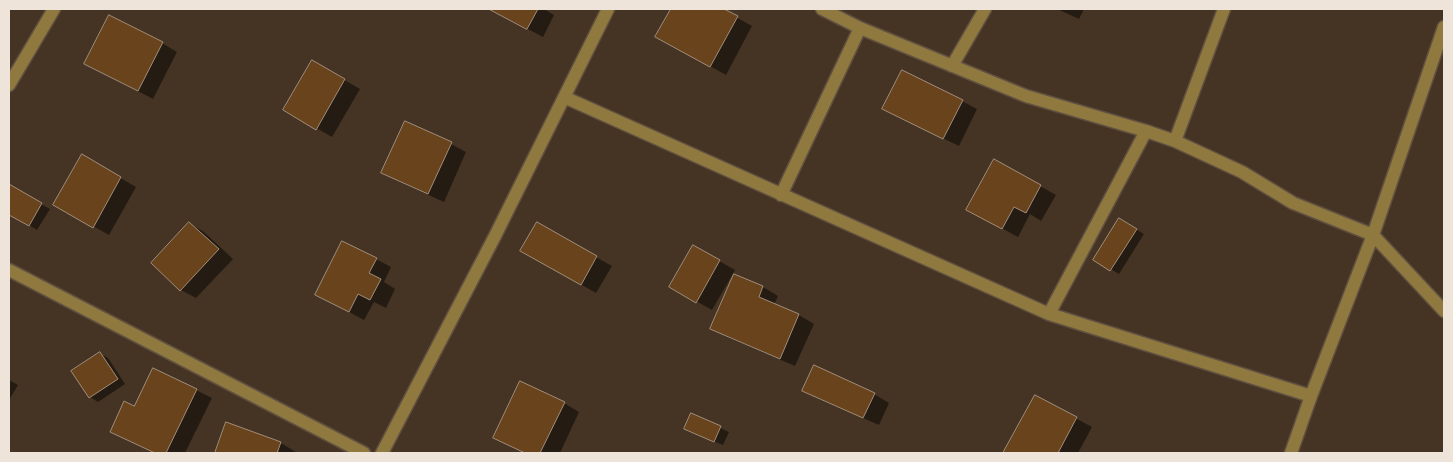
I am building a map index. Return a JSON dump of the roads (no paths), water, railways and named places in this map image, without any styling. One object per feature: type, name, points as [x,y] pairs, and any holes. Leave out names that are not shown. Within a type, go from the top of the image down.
[{"type":"street","points":[[9,85],[54,9]]},
{"type":"street","points":[[382,453],[495,236],[608,9]]},
{"type":"street","points":[[822,9],[860,28],[1026,96],[1146,130],[1175,141],[1242,172],[1294,203],[1373,235],[1444,312]]},
{"type":"street","points":[[952,66],[985,9]]},
{"type":"street","points":[[1175,141],[1224,9]]},
{"type":"street","points":[[1291,453],[1373,235],[1444,27]]},
{"type":"street","points":[[781,195],[860,28]]},
{"type":"street","points":[[564,97],[1049,314],[1311,396]]},
{"type":"street","points":[[1049,314],[1146,130]]},
{"type":"street","points":[[9,270],[364,453]]}]
